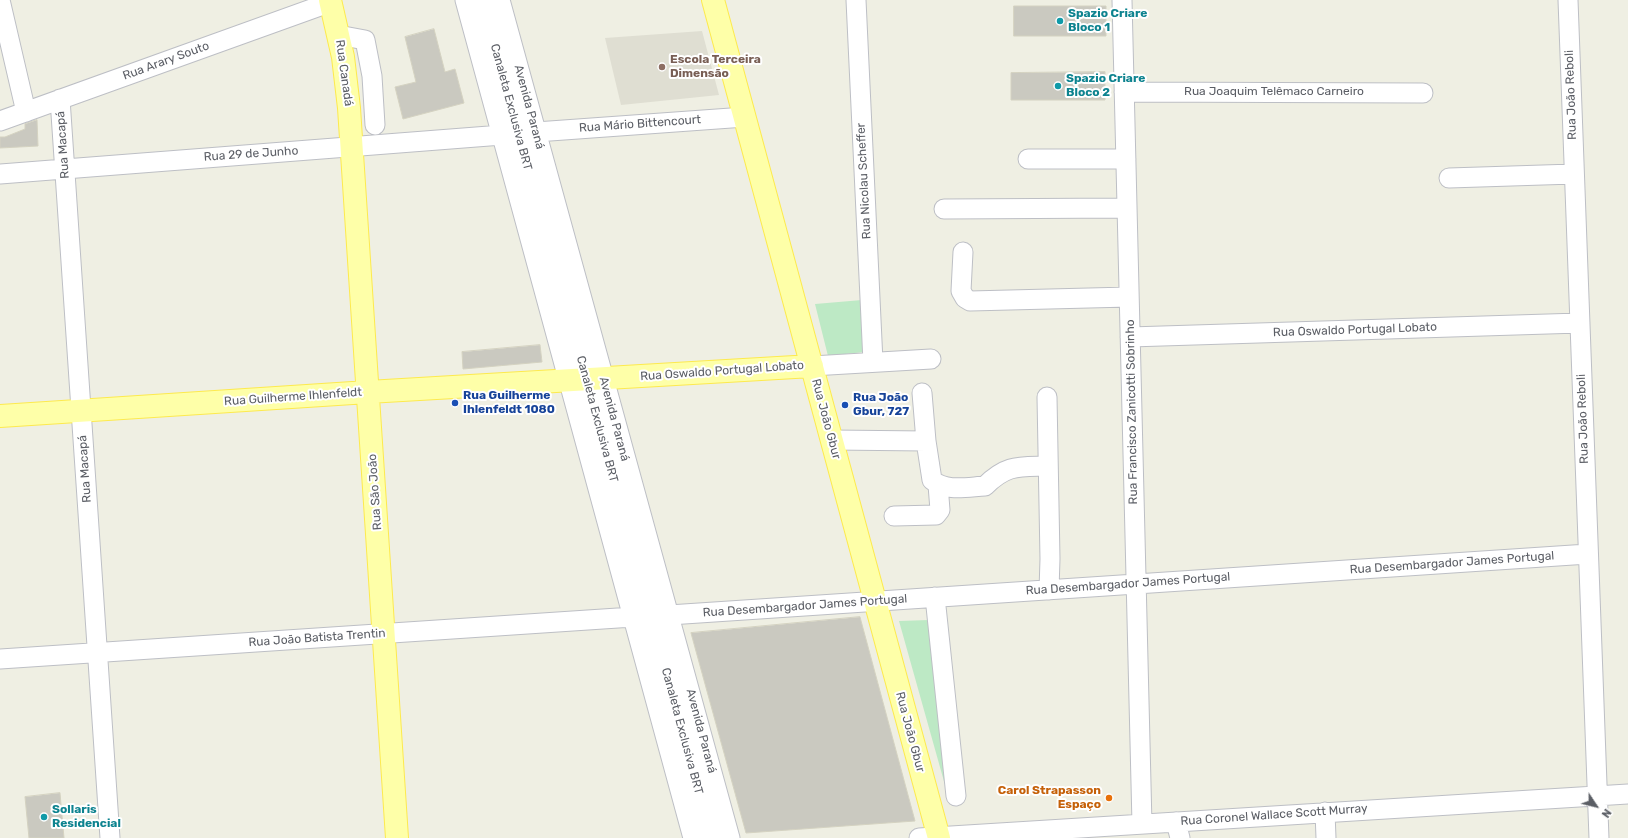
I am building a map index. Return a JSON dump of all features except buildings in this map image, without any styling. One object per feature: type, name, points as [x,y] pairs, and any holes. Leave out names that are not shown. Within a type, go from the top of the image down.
[{"type":"main road","name":"Rua João Gbur","points":[[713,0],[875,601],[932,838]]},
{"type":"main road","name":"Rua Canadá","points":[[331,1],[348,96],[352,146]]},
{"type":"main road","name":"Rua São João","points":[[352,146],[398,838]]},
{"type":"main road","name":"Rua Oswaldo Portugal Lobato","points":[[586,379],[812,366]]},
{"type":"main road","name":"Rua Guilherme Ihlenfeldt","points":[[0,416],[586,379]]},
{"type":"street","points":[[0,0],[26,112]]},
{"type":"street","name":"Avenida Paraná","points":[[465,0],[502,135],[669,615],[730,838]]},
{"type":"street","name":"Canaleta Exclusiva BRT","points":[[482,0],[712,838]]},
{"type":"street","name":"Avenida Paraná","points":[[500,0],[536,132],[633,617],[693,838]]},
{"type":"street","name":"Rua Nicolau Scheffer","points":[[856,0],[873,362]]},
{"type":"street","name":"Rua Francisco Zanicotti Sobrinho","points":[[1122,0],[1142,824]]},
{"type":"street","name":"Rua João Reboli","points":[[1568,0],[1599,838]]},
{"type":"street","name":"Rua Arary Souto","points":[[0,121],[331,1]]},
{"type":"street","points":[[338,35],[365,40],[372,76],[375,124]]},
{"type":"street","points":[[348,96],[372,76]]},
{"type":"street","name":"Rua Joaquim Telêmaco Carneiro","points":[[1124,92],[1423,93]]},
{"type":"street","name":"Rua Macapá","points":[[60,99],[110,838]]},
{"type":"street","name":"Rua Mário Bittencourt","points":[[536,132],[745,117]]},
{"type":"street","name":"Rua 29 de Junho","points":[[0,174],[502,135]]},
{"type":"street","points":[[1028,159],[1126,159]]},
{"type":"street","points":[[1449,178],[1574,174]]},
{"type":"street","points":[[944,209],[1127,208]]},
{"type":"street","points":[[963,252],[961,291],[965,298],[970,301],[1129,297]]},
{"type":"street","name":"Rua Oswaldo Portugal Lobato","points":[[1130,337],[1580,323]]},
{"type":"street","name":"Rua Oswaldo Portugal Lobato","points":[[812,366],[931,359]]},
{"type":"street","points":[[922,393],[926,441],[932,480],[938,485],[949,488],[985,486],[996,475],[1010,468],[1048,466]]},
{"type":"street","points":[[1047,398],[1050,559],[1049,590]]},
{"type":"street","points":[[832,440],[926,441]]},
{"type":"street","points":[[894,516],[936,515],[940,510],[938,485]]},
{"type":"street","name":"Rua Desembargador James Portugal","points":[[669,615],[1588,554]]},
{"type":"street","points":[[935,597],[956,796]]},
{"type":"street","name":"Rua João Batista Trentin","points":[[0,660],[633,617]]},
{"type":"street","points":[[691,697],[692,768]]},
{"type":"street","name":"Rua Coronel Wallace Scott Murray","points":[[932,838],[1142,824],[1178,830],[1325,812],[1628,794]]},
{"type":"street","points":[[1325,812],[1326,838]]},
{"type":"shaded area","name":"Escola Terceira Dimensão","points":[[702,31],[719,95],[621,105],[605,38]]},
{"type":"green space","points":[[862,300],[864,352],[828,356],[815,304]]},
{"type":"green space","points":[[929,620],[945,785],[899,621]]},
{"type":"place","name":"Spazio Criare Bloco 1","points":[[1060,21]]},
{"type":"place","name":"Escola Terceira Dimensão","points":[[662,67]]},
{"type":"place","name":"Spazio Criare Bloco 2","points":[[1058,86]]},
{"type":"place","name":"Rua Guilherme Ihlenfeldt 1080","points":[[455,403]]},
{"type":"place","name":"Rua João Gbur, 727","points":[[845,405]]},
{"type":"place","name":"Carol Strapasson Espaço","points":[[1109,798]]},
{"type":"place","name":"Sollaris Residencial","points":[[44,817]]}]
